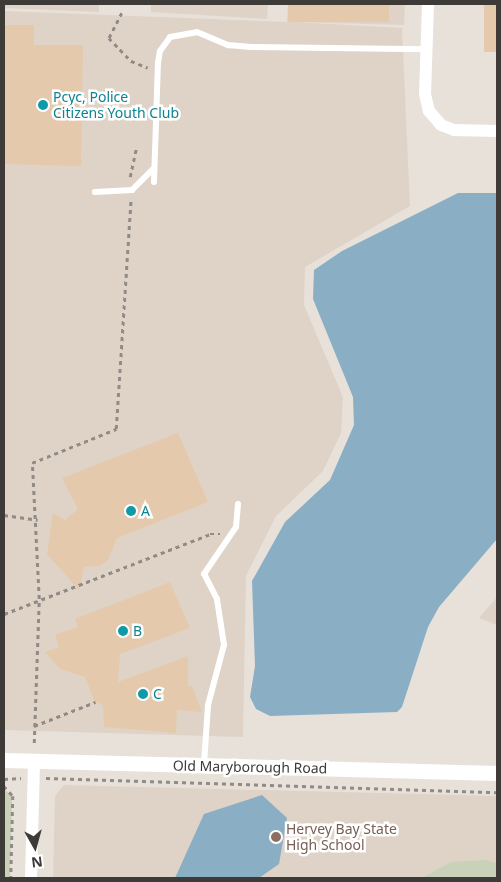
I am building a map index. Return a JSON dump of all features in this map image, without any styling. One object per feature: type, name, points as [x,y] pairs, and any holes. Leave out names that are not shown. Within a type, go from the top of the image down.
[{"type":"street","points":[[428,4],[425,94],[435,120],[454,130],[497,132]]},
{"type":"street","name":"Old Maryborough Road","points":[[4,760],[497,773]]},
{"type":"street","points":[[30,878],[34,761]]},
{"type":"lane","points":[[154,182],[153,169],[160,50],[170,37],[185,31],[228,45],[427,49]]},
{"type":"lane","points":[[95,192],[132,190],[153,169]]},
{"type":"lane","points":[[204,766],[208,705],[224,645],[217,599],[204,574],[231,535],[239,515],[238,504]]},
{"type":"path","points":[[122,13],[109,38],[131,61],[159,73]]},
{"type":"path","points":[[34,743],[39,600],[38,520],[32,463],[116,428],[132,190],[129,175],[136,148]]},
{"type":"path","points":[[4,515],[38,520]]},
{"type":"path","points":[[4,614],[210,534],[231,535]]},
{"type":"path","points":[[34,726],[95,702]]},
{"type":"path","points":[[4,779],[34,778],[497,792]]},
{"type":"path","points":[[4,786],[13,796],[12,878]]},
{"type":"shaded area","points":[[4,4],[99,4],[99,12],[4,8]]},
{"type":"shaded area","points":[[151,4],[268,4],[267,19],[151,12]]},
{"type":"shaded area","points":[[288,4],[405,4],[404,25],[295,22],[402,28],[410,206],[305,267],[304,305],[343,397],[341,433],[323,471],[276,516],[246,576],[243,737],[4,730],[4,11],[287,22]]},
{"type":"shaded area","points":[[497,597],[497,625],[479,618]]},
{"type":"shaded area","name":"Hervey Bay State High School","points":[[64,785],[497,796],[497,878],[53,878],[55,796]]},
{"type":"green space","points":[[4,789],[12,797],[10,878],[4,878]]},
{"type":"green space","points":[[485,860],[497,863],[497,878],[422,878],[451,862]]},
{"type":"water","points":[[458,193],[497,193],[497,539],[439,607],[428,627],[402,707],[397,712],[270,716],[256,709],[250,697],[255,666],[252,581],[285,522],[330,480],[354,425],[353,397],[313,299],[314,270],[342,251]]},
{"type":"water","points":[[262,795],[287,818],[279,864],[259,878],[175,878],[204,814]]},
{"type":"building","points":[[288,4],[389,4],[389,22],[288,22]]},
{"type":"building","points":[[484,4],[497,4],[497,52],[484,52]]},
{"type":"building","name":"Pcyc, Police Citizens Youth Club","points":[[4,25],[34,25],[34,45],[83,45],[81,166],[4,164]]},
{"type":"building","name":"A","points":[[178,433],[208,502],[117,538],[108,560],[100,566],[84,567],[79,590],[47,554],[53,513],[65,520],[78,509],[62,478]]},
{"type":"building","points":[[170,582],[190,628],[120,654],[118,682],[188,656],[188,686],[192,686],[202,712],[177,710],[176,733],[104,727],[103,705],[95,702],[85,677],[60,669],[45,652],[59,647],[55,635],[78,627],[75,619]]},
{"type":"place","name":"Pcyc, Police Citizens Youth Club","points":[[43,105]]},
{"type":"place","name":"A","points":[[131,511]]},
{"type":"place","name":"B","points":[[123,631]]},
{"type":"place","name":"C","points":[[143,694]]},
{"type":"place","name":"Hervey Bay State High School","points":[[276,837]]}]
